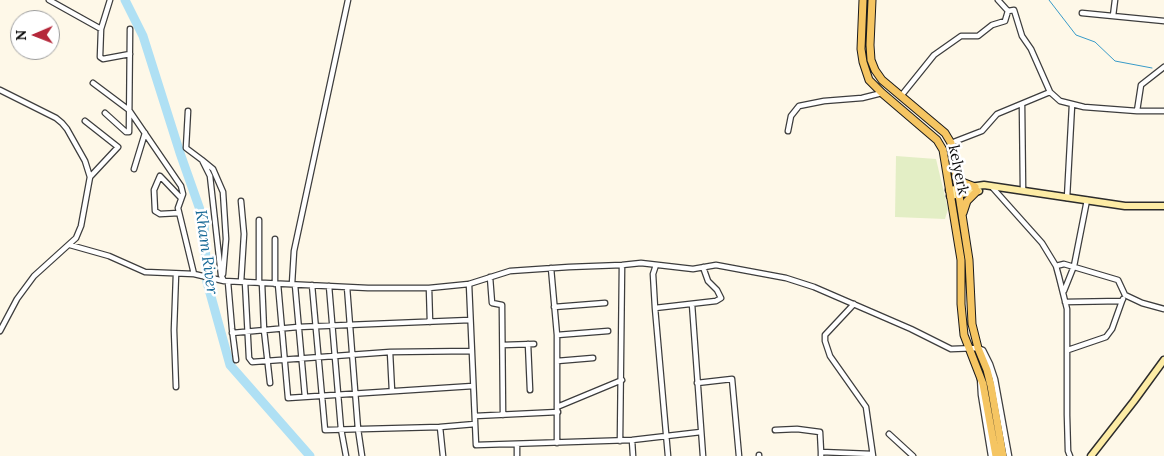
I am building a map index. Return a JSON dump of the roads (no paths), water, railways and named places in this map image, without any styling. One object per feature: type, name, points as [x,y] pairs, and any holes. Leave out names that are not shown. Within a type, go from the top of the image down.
[{"type":"main road","name":"kelyerk","points":[[863,0],[861,48],[869,80],[937,140],[943,150],[961,260],[961,304],[964,335],[984,384],[996,456]]},
{"type":"main road","points":[[872,0],[870,45],[871,60],[875,70],[882,80],[945,133],[951,143],[970,270],[972,324],[991,386],[1003,456]]},
{"type":"main road","points":[[956,177],[976,189],[967,201],[962,214]]},
{"type":"main road","points":[[961,270],[970,270]]},
{"type":"street","points":[[49,0],[101,29]]},
{"type":"street","points":[[110,0],[101,29],[101,58],[130,54]]},
{"type":"street","points":[[305,397],[294,284],[294,251],[348,0]]},
{"type":"street","points":[[998,0],[1008,11]]},
{"type":"street","points":[[1113,16],[1115,0]]},
{"type":"street","points":[[1008,11],[1014,10],[1022,36],[1031,49],[1050,92],[1060,100],[1072,105],[1136,111],[1164,111]]},
{"type":"street","points":[[901,96],[934,55],[961,36],[978,36],[992,26],[1005,21],[1008,11]]},
{"type":"street","points":[[1082,13],[1164,21]]},
{"type":"street","points":[[105,114],[129,132],[130,29]]},
{"type":"street","points":[[1136,111],[1141,85],[1164,67]]},
{"type":"street","points":[[93,83],[129,110],[181,186],[183,190],[178,208],[194,274]]},
{"type":"street","points":[[0,90],[56,118],[62,123],[85,161],[90,177],[81,226],[76,238],[34,276],[17,299],[0,331]]},
{"type":"street","points":[[951,143],[982,131],[997,114],[1050,92]]},
{"type":"street","points":[[788,131],[791,116],[799,106],[824,101],[862,98],[882,93]]},
{"type":"street","points":[[1022,104],[1023,190]]},
{"type":"street","points":[[1067,198],[1072,105]]},
{"type":"street","points":[[188,111],[186,148],[213,169],[224,192],[225,280]]},
{"type":"street","points":[[85,120],[118,148],[90,177]]},
{"type":"street","points":[[134,169],[145,133]]},
{"type":"street","points":[[202,160],[210,176],[236,360]]},
{"type":"street","points":[[179,213],[160,214],[155,211],[154,190],[160,176],[181,198]]},
{"type":"street","points":[[950,193],[991,186],[1125,206],[1164,206]]},
{"type":"street","points":[[991,186],[1042,243],[1056,266],[1065,302],[1068,350],[1068,451],[1070,456]]},
{"type":"street","points":[[1063,293],[1074,266],[1087,200]]},
{"type":"street","points":[[241,201],[244,234],[243,282],[249,331],[249,359],[252,362],[390,352],[472,351]]},
{"type":"street","points":[[259,220],[264,330],[270,383]]},
{"type":"street","points":[[275,239],[277,284],[288,397],[473,386]]},
{"type":"street","points":[[70,245],[109,256],[145,272],[194,274],[225,280],[277,284],[429,288],[469,284],[510,272],[641,263],[693,269],[716,265],[786,278],[814,287],[854,304],[951,349],[978,348],[983,350],[995,379],[1009,456]]},
{"type":"street","points":[[656,264],[653,274],[655,308],[668,456]]},
{"type":"street","points":[[1056,266],[1064,264],[1074,266],[1118,280],[1126,296],[1164,309]]},
{"type":"street","points":[[620,441],[622,265]]},
{"type":"street","points":[[655,308],[716,301],[721,298],[717,290],[708,281],[703,267]]},
{"type":"street","points":[[551,268],[557,335],[557,443]]},
{"type":"street","points":[[176,274],[174,330],[176,387]]},
{"type":"street","points":[[490,277],[492,303],[502,307],[503,415]]},
{"type":"street","points":[[469,284],[476,445],[620,441],[701,432]]},
{"type":"street","points":[[312,285],[325,430],[440,427],[475,424]]},
{"type":"street","points":[[329,286],[341,429],[346,456]]},
{"type":"street","points":[[347,287],[358,429],[362,456]]},
{"type":"street","points":[[429,288],[430,322]]},
{"type":"street","points":[[1068,350],[1106,337],[1112,329],[1122,301],[1126,296]]},
{"type":"street","points":[[1065,302],[1122,301]]},
{"type":"street","points":[[554,307],[606,303]]},
{"type":"street","points":[[692,304],[703,456]]},
{"type":"street","points":[[775,430],[797,429],[820,432],[821,454],[873,455],[866,407],[830,356],[825,341],[826,334],[854,304]]},
{"type":"street","points":[[232,333],[350,325],[470,320]]},
{"type":"street","points":[[557,335],[608,331]]},
{"type":"street","points":[[503,345],[531,344],[530,390]]},
{"type":"street","points":[[390,352],[392,391]]},
{"type":"street","points":[[557,361],[593,358]]},
{"type":"street","points":[[1091,456],[1164,361]]},
{"type":"street","points":[[980,375],[981,395],[991,456]]},
{"type":"street","points":[[697,382],[732,379],[739,456]]},
{"type":"street","points":[[475,416],[558,410],[622,380]]},
{"type":"street","points":[[440,427],[443,456]]},
{"type":"street","points":[[889,434],[913,456]]},
{"type":"street","points":[[632,440],[633,456]]},
{"type":"street","points":[[517,444],[518,456]]},
{"type":"waterway","name":"Kham River","points":[[125,0],[143,36],[204,221],[207,282],[230,365],[310,456]]},
{"type":"waterway","points":[[1049,0],[1076,35],[1095,42],[1115,61],[1152,68]]}]
